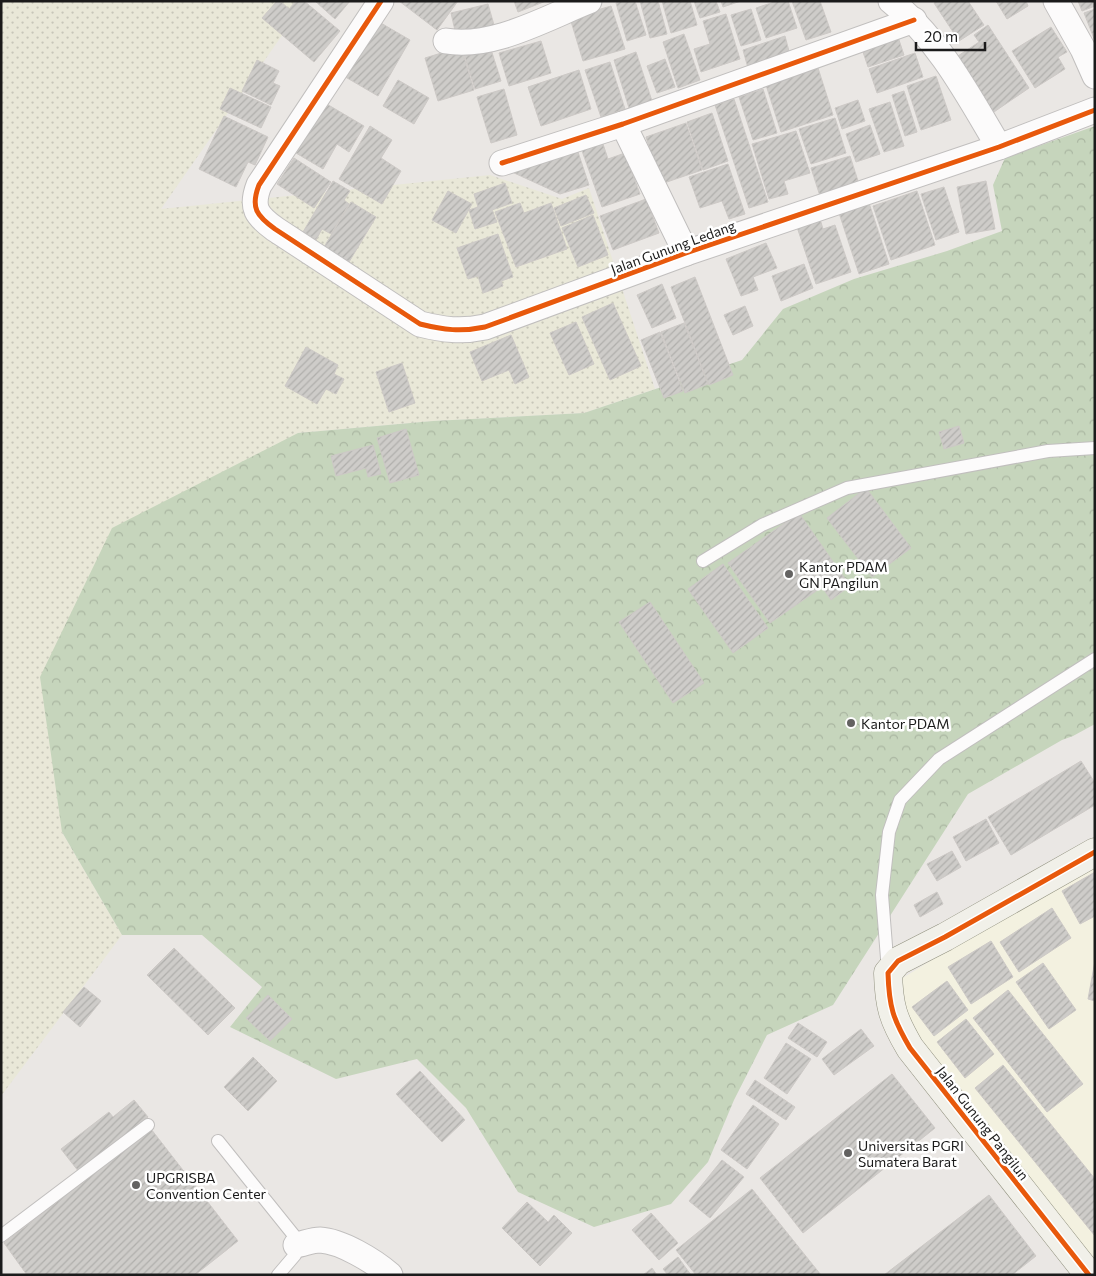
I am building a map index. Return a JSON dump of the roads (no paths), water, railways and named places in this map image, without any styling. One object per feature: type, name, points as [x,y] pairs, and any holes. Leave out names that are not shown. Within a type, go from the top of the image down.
[{"type":"street","name":"Jalan Gunung Ledang","points":[[381,1],[259,185],[255,196],[259,217],[420,324],[447,331],[463,332],[485,327],[686,253],[1000,147],[1095,110]]},
{"type":"street","points":[[446,40],[476,42],[495,38],[589,1]]},
{"type":"street","points":[[891,1],[914,20],[954,72],[1000,147]]},
{"type":"street","points":[[1056,1],[1083,49],[1095,76]]},
{"type":"street","points":[[502,163],[623,124],[914,20]]},
{"type":"street","points":[[623,124],[686,253]]},
{"type":"street","points":[[888,973],[898,961],[945,937],[1095,852]]},
{"type":"street","name":"Jalan Gunung Pangilun","points":[[888,973],[889,997],[894,1020],[910,1048],[1089,1275]]},
{"type":"street","points":[[296,1245],[320,1240],[364,1255],[390,1275]]},
{"type":"lane","points":[[702,561],[762,525],[847,488],[1048,451],[1095,448]]},
{"type":"lane","points":[[888,973],[882,895],[889,832],[900,800],[939,759],[1095,659]]},
{"type":"lane","points":[[1,1236],[148,1125]]},
{"type":"lane","points":[[218,1141],[296,1238],[295,1255],[278,1275]]},
{"type":"place","name":"Kantor PDAM GN PAngilun","points":[[789,574]]},
{"type":"place","name":"Kantor PDAM","points":[[851,723]]},
{"type":"place","name":"Universitas PGRI Sumatera Barat","points":[[848,1153]]},
{"type":"place","name":"UPGRISBA Convention Center","points":[[136,1185]]}]
